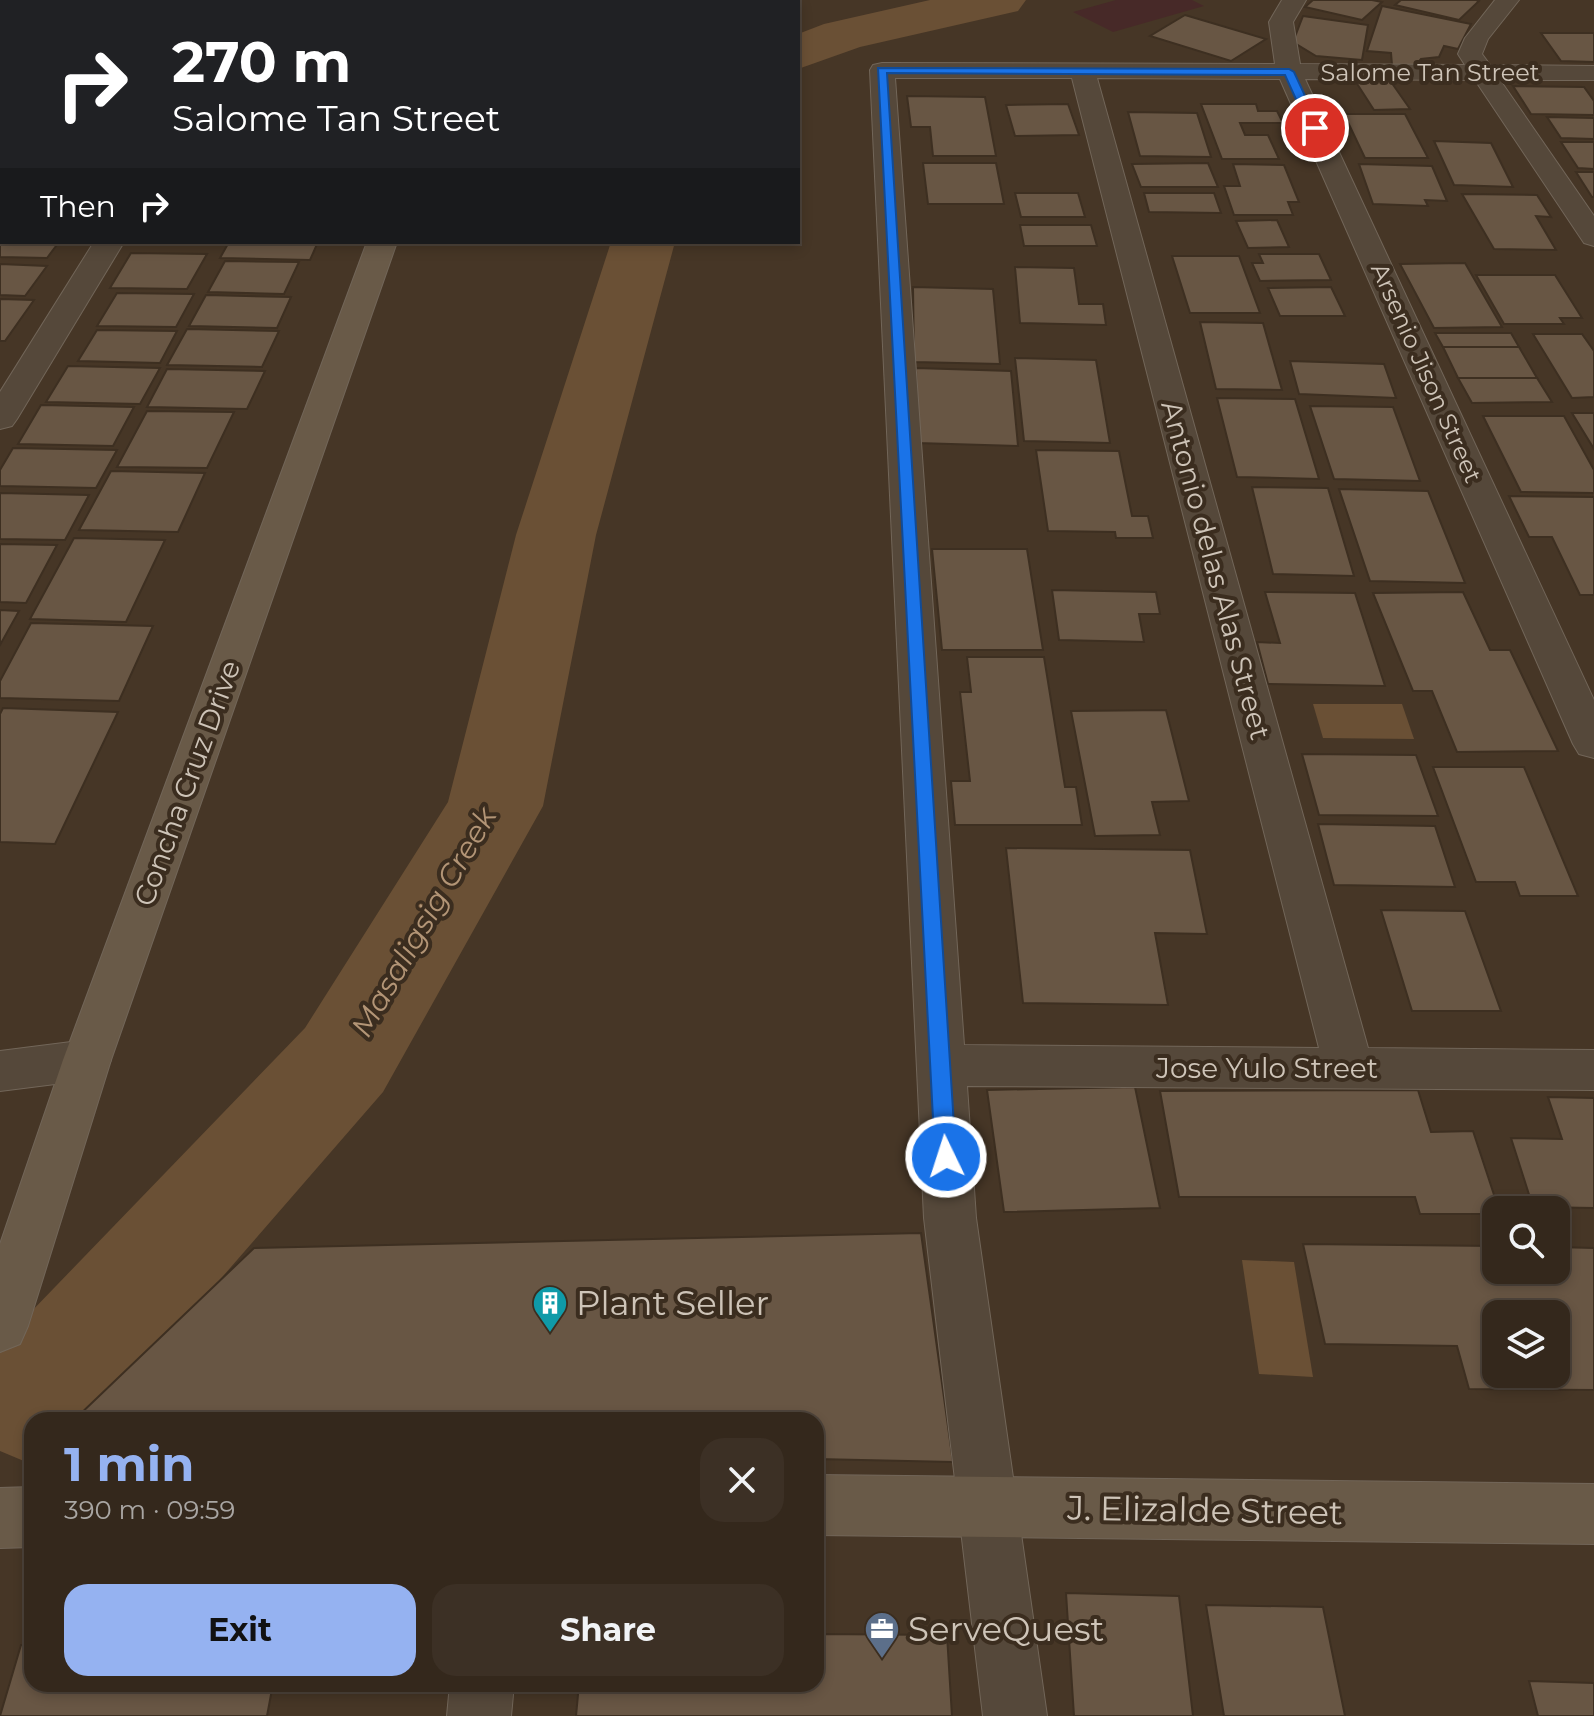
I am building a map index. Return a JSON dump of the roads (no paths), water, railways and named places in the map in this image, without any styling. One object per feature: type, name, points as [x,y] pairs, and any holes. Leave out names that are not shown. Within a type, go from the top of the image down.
[{"type":"street","name":"Arsenio Jison Street","points":[[1294,0],[1281,22],[1289,72],[1594,744]]},
{"type":"street","points":[[1507,0],[1477,38],[1470,54],[1594,237]]},
{"type":"street","name":"Salome Tan Street","points":[[939,1065],[882,70],[1594,73]]},
{"type":"street","name":"Antonio delas Alas Street","points":[[1083,71],[1349,1068]]},
{"type":"street","points":[[0,419],[108,244]]},
{"type":"street","name":"Concha Cruz Drive","points":[[0,1326],[87,1060],[381,244]]},
{"type":"street","points":[[0,1071],[87,1060]]},
{"type":"street","points":[[939,1065],[950,1218],[1015,1716]]},
{"type":"street","name":"Jose Yulo Street","points":[[939,1065],[1594,1070]]},
{"type":"street","name":"J. Elizalde Street","points":[[824,1505],[1594,1514]]},
{"type":"street","points":[[0,1518],[24,1517]]},
{"type":"street","points":[[479,1716],[481,1692]]},
{"type":"waterway","name":"Masaligsig Creek","points":[[800,52],[843,35],[1000,0]]},
{"type":"waterway","name":"Masaligsig Creek","points":[[31,1402],[344,1060],[495,806],[556,535],[642,244]]},
{"type":"place","name":"Plant Seller","points":[[550,1334]]},
{"type":"place","name":"ServeQuest","points":[[882,1660]]}]
